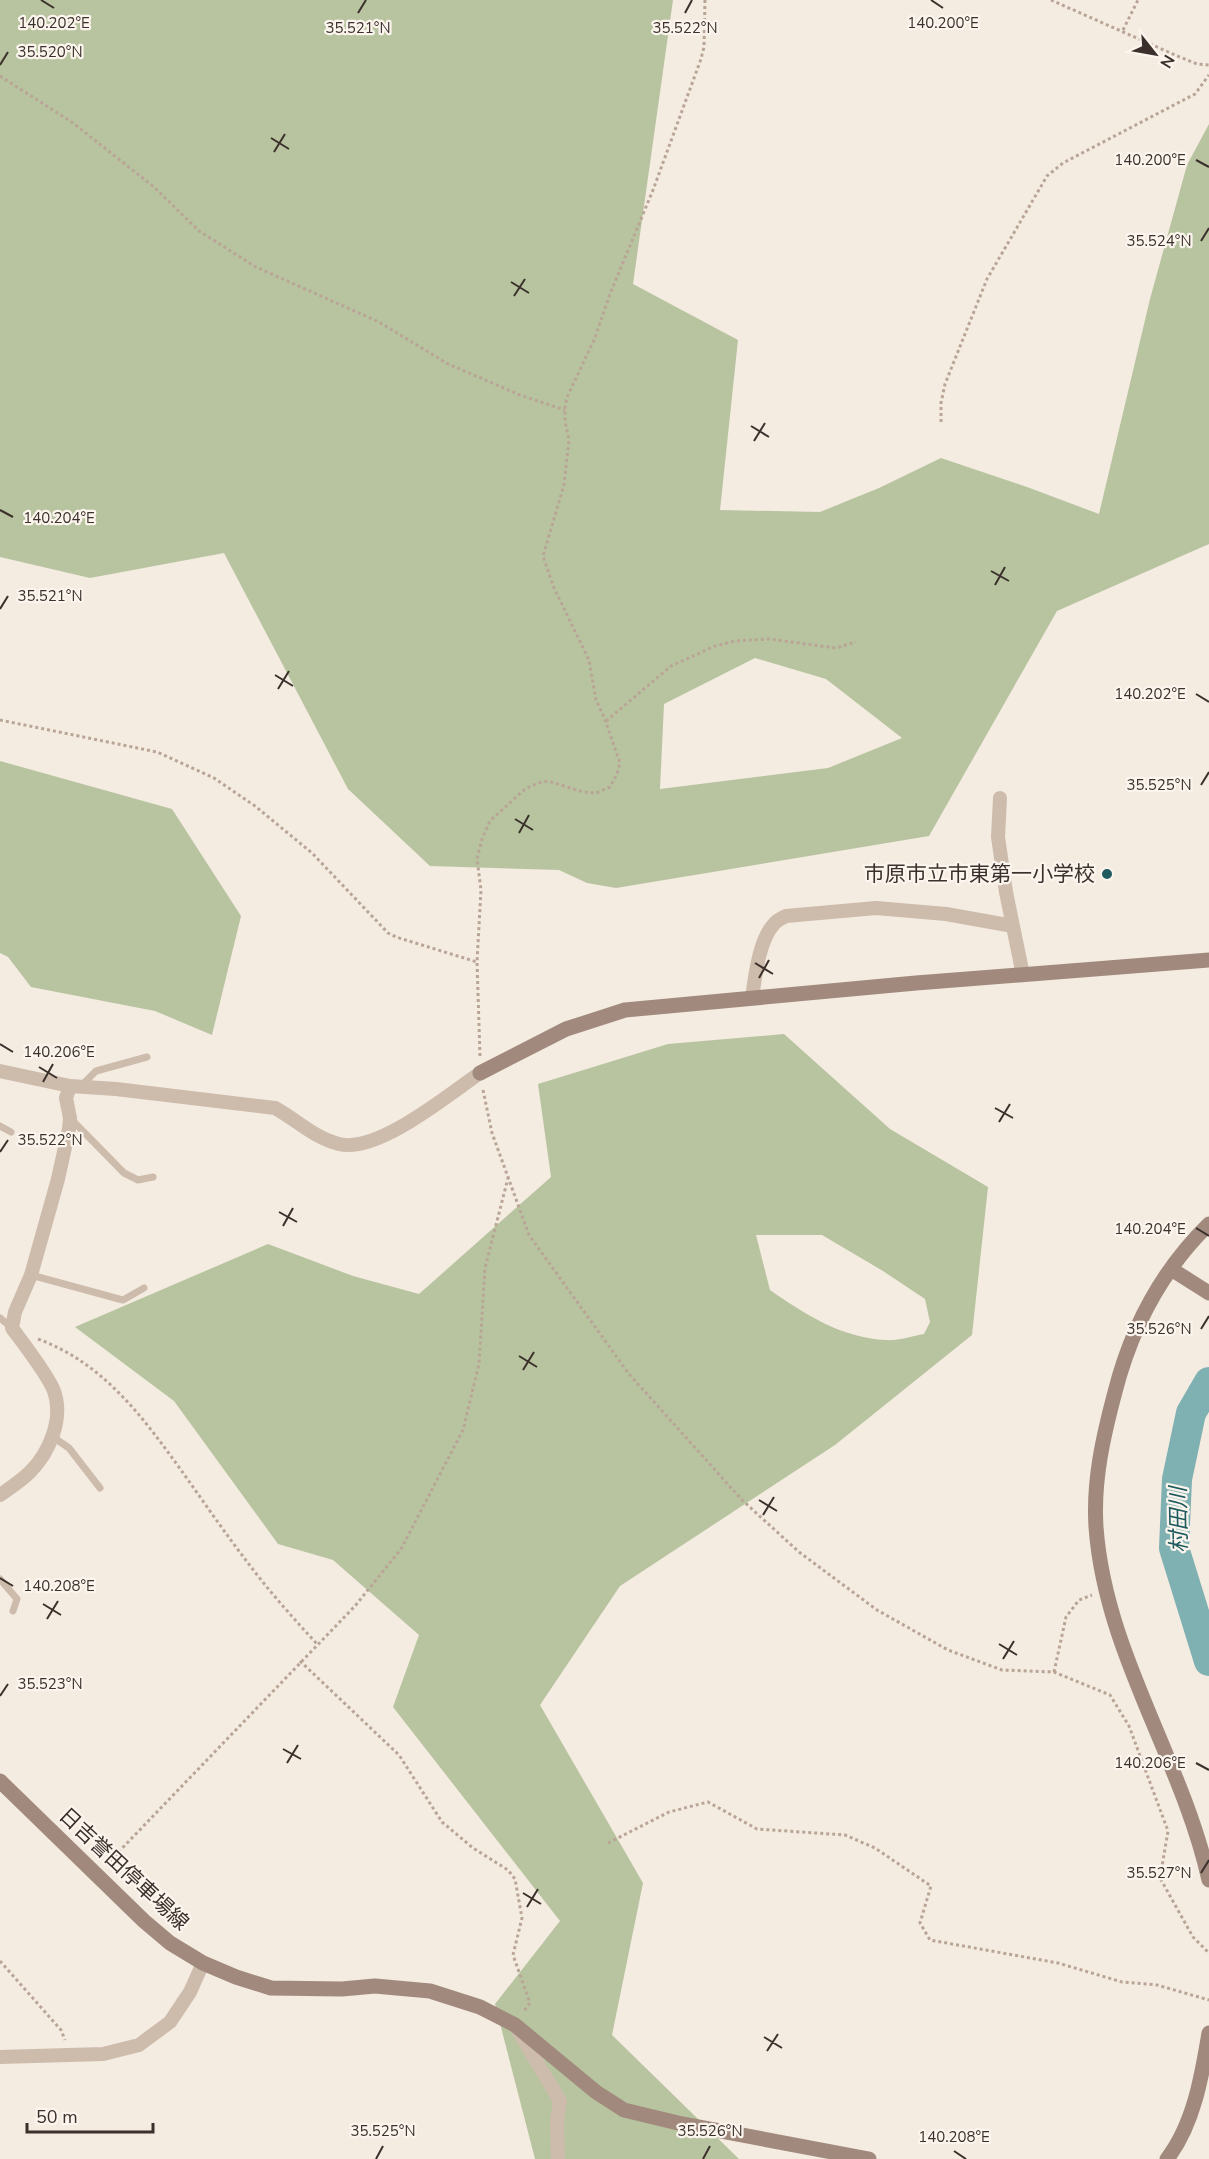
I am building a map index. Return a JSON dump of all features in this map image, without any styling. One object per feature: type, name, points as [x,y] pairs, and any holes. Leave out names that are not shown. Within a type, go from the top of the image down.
[{"type":"main road","points":[[480,1073],[566,1029],[625,1010],[1209,960]]},
{"type":"main road","points":[[1209,1224],[1171,1269],[1143,1314],[1120,1373],[1102,1441],[1096,1483],[1096,1526],[1106,1588],[1120,1641],[1201,1845],[1209,1880]]},
{"type":"main road","points":[[1171,1269],[1206,1291]]},
{"type":"main road","name":"日吉誉田停車場線","points":[[0,1781],[117,1897],[170,1943],[203,1963],[271,1988],[342,1989],[375,1986],[430,1991],[480,2007],[515,2025],[596,2092],[624,2110],[678,2123],[869,2159]]},
{"type":"main road","points":[[1167,2159],[1188,2119],[1209,2033]]},
{"type":"street","points":[[1000,798],[998,837],[1023,975]]},
{"type":"street","points":[[752,998],[758,962],[768,932],[775,922],[786,916],[876,908],[946,914],[1013,927]]},
{"type":"street","points":[[0,1071],[75,1087],[116,1089],[274,1108],[316,1136],[350,1146],[379,1139],[415,1118],[480,1073]]},
{"type":"street","points":[[0,1496],[29,1474],[53,1437],[57,1415],[54,1391],[12,1328],[15,1312],[30,1275],[58,1179],[70,1118],[66,1098],[75,1087]]},
{"type":"street","points":[[0,2057],[104,2054],[139,2045],[170,2022],[190,1992],[203,1963]]},
{"type":"street","points":[[515,2025],[560,2101],[557,2121],[558,2159]]},
{"type":"lane","points":[[75,1087],[96,1071],[147,1057]]},
{"type":"lane","points":[[70,1118],[124,1173],[138,1180],[153,1177]]},
{"type":"lane","points":[[0,1126],[10,1132]]},
{"type":"lane","points":[[30,1275],[123,1300],[144,1288]]},
{"type":"lane","points":[[0,1318],[12,1328]]},
{"type":"lane","points":[[53,1437],[69,1448],[100,1488]]},
{"type":"lane","points":[[0,1579],[17,1599],[13,1611]]},
{"type":"path","points":[[698,0],[704,1],[704,47],[701,58],[653,190],[610,294],[594,340],[568,395],[565,410],[569,441],[564,485],[543,556],[555,588],[589,660],[596,700],[606,721],[620,763],[610,787],[603,791],[590,793],[549,782],[538,783],[525,789],[490,821],[477,859],[481,890],[477,962],[480,1073],[492,1133],[529,1235],[629,1374],[742,1500],[766,1522],[799,1552],[877,1610],[948,1650],[1002,1670],[1054,1672],[1110,1695],[1129,1726],[1168,1831],[1160,1878],[1193,1937],[1209,1953]]},
{"type":"path","points":[[1051,0],[1175,55],[1197,64],[1209,65]]},
{"type":"path","points":[[1123,30],[1137,0]]},
{"type":"path","points":[[941,422],[940,403],[945,384],[987,279],[1047,176],[1063,163],[1195,94],[1209,75]]},
{"type":"path","points":[[0,76],[74,123],[154,187],[199,231],[256,267],[379,322],[448,363],[520,395],[565,410]]},
{"type":"path","points":[[606,721],[671,666],[716,646],[735,641],[769,639],[836,648],[856,642]]},
{"type":"path","points":[[0,720],[157,752],[214,778],[255,806],[312,853],[388,933],[477,962]]},
{"type":"path","points":[[97,1875],[355,1606],[401,1549],[463,1430],[479,1364],[485,1268],[508,1178]]},
{"type":"path","points":[[12,1328],[71,1353],[119,1391],[150,1428],[250,1566],[317,1644]]},
{"type":"path","points":[[1054,1672],[1066,1617],[1079,1600],[1106,1588]]},
{"type":"path","points":[[300,1661],[399,1755],[442,1822],[473,1848],[508,1870],[515,1879],[522,1918],[513,1955],[530,2003],[515,2025]]},
{"type":"path","points":[[608,1843],[669,1812],[708,1802],[757,1829],[845,1835],[875,1848],[931,1886],[920,1923],[930,1941],[1058,1963],[1122,1982],[1157,1985],[1209,2000]]},
{"type":"path","points":[[0,1961],[61,2030],[68,2055]]},
{"type":"green space","points":[[0,0],[673,0],[633,284],[738,340],[720,510],[820,512],[879,488],[941,458],[1099,514],[1150,299],[1187,165],[1209,124],[1209,544],[1057,611],[929,836],[616,888],[587,883],[559,870],[430,866],[348,789],[224,553],[90,578],[0,557]],"holes":[[[755,658],[826,679],[902,738],[828,768],[660,789],[664,704]]]},
{"type":"green space","points":[[0,761],[172,809],[241,916],[212,1035],[155,1011],[31,987],[8,957],[0,953]]},
{"type":"green space","points":[[784,1034],[890,1129],[988,1187],[972,1335],[835,1445],[620,1586],[540,1705],[643,1883],[612,2035],[739,2159],[535,2159],[495,2004],[560,1921],[393,1707],[419,1635],[333,1560],[278,1544],[174,1401],[75,1327],[268,1244],[353,1276],[419,1294],[551,1177],[538,1084],[668,1044]],"holes":[[[756,1235],[822,1235],[925,1299],[930,1322],[924,1334],[891,1340],[854,1335],[825,1324],[770,1290]]]},
{"type":"waterway","name":"村田川","points":[[1209,1382],[1191,1413],[1177,1479],[1174,1548],[1209,1661]]},
{"type":"place","name":"市原市立市東第一小学校","points":[[1107,874]]}]
